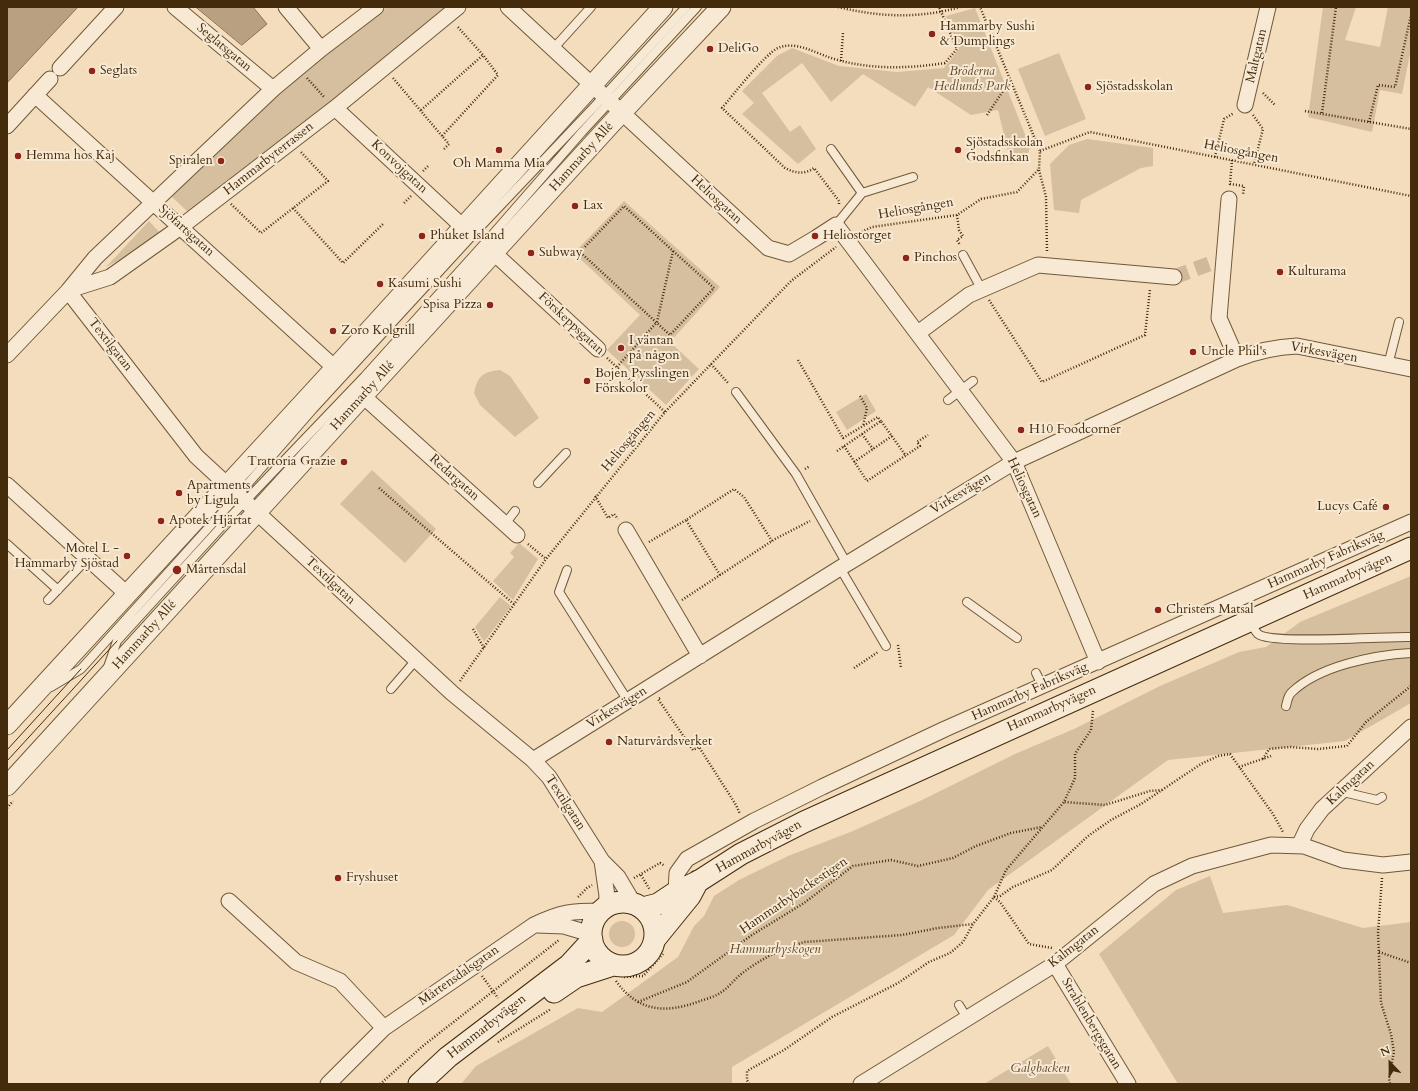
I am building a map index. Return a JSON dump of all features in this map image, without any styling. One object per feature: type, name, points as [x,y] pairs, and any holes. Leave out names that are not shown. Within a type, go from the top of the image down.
[{"type":"main road","name":"Hammarbyvägen","points":[[432,1084],[454,1065],[576,977],[613,971],[641,962],[653,948],[655,938],[690,896],[699,881],[741,854],[804,822],[1411,548]]},
{"type":"main road","name":"Hammarbyvägen","points":[[419,1084],[454,1053],[569,965],[591,937],[596,917],[604,909],[620,903],[642,901],[658,904],[676,882],[699,881]]},
{"type":"main road","points":[[642,901],[653,922],[655,938]]},
{"type":"main road","points":[[591,937],[599,956],[613,971]]},
{"type":"street","points":[[7,126],[116,7]]},
{"type":"street","name":"Seglatsgatan","points":[[175,7],[273,89]]},
{"type":"street","points":[[286,7],[321,49]]},
{"type":"street","name":"Hammarbyterrassen","points":[[7,355],[68,291],[95,258],[273,89],[321,49],[376,7]]},
{"type":"street","name":"Hammarbyterrassen","points":[[68,291],[110,276],[182,226],[335,108],[458,7]]},
{"type":"street","name":"Heliosgatan","points":[[508,7],[768,248],[789,254],[836,225],[1014,462],[1098,662]]},
{"type":"street","name":"Hammarby Allé","points":[[7,725],[127,594],[363,396],[494,253],[606,99],[663,7]]},
{"type":"street","name":"Hammarby Allé","points":[[7,786],[103,681],[242,499],[335,368],[463,227],[606,99],[721,7]]},
{"type":"street","name":"Maltgatan","points":[[1245,105],[1268,7]]},
{"type":"street","name":"Sjöfartsgatan","points":[[35,95],[182,226],[335,368]]},
{"type":"street","name":"Konvojgatan","points":[[335,108],[463,227]]},
{"type":"street","points":[[1228,199],[1216,264],[1219,318],[1237,359]]},
{"type":"street","name":"Förskeppsgatan","points":[[494,253],[598,349]]},
{"type":"street","points":[[918,333],[969,295],[1038,264],[1174,277]]},
{"type":"street","name":"Textilgatan","points":[[68,291],[196,456],[452,693],[533,760],[549,777],[602,860],[642,901]]},
{"type":"street","name":"Virkesvägen","points":[[533,760],[843,566],[1014,462],[1237,359],[1260,350],[1297,346],[1411,369]]},
{"type":"street","name":"Redargatan","points":[[363,396],[517,535]]},
{"type":"street","points":[[7,485],[127,594]]},
{"type":"street","name":"Hammarby Fabriksväg","points":[[676,882],[686,859],[745,826],[822,787],[945,729],[1043,687],[1411,522]]},
{"type":"street","points":[[626,530],[700,656]]},
{"type":"street","name":"Kalmgatan","points":[[1301,842],[1307,829],[1322,809],[1343,792],[1411,727]]},
{"type":"street","name":"Kalmgatan","points":[[861,1084],[1055,964],[1147,888],[1170,875],[1192,866],[1271,845],[1301,842],[1343,860],[1383,865],[1411,862]]},
{"type":"street","name":"Textilgatan","points":[[602,860],[607,896],[604,909]]},
{"type":"street","points":[[229,901],[296,962],[340,981],[384,1028]]},
{"type":"street","name":"Mårtensdalsgatan","points":[[328,1084],[384,1028],[534,925],[555,915],[570,911],[604,909]]},
{"type":"street","points":[[534,925],[564,926],[591,937]]},
{"type":"street","name":"Strahlenbergsgatan","points":[[1055,964],[1128,1084]]},
{"type":"lane","points":[[553,49],[591,7]]},
{"type":"lane","points":[[31,699],[81,669],[439,294],[686,7]]},
{"type":"lane","points":[[242,499],[323,397],[481,226],[697,7]]},
{"type":"lane","points":[[831,149],[862,193]]},
{"type":"lane","points":[[836,225],[862,193],[913,177]]},
{"type":"lane","points":[[962,250],[982,290]]},
{"type":"lane","points":[[1388,365],[1399,322]]},
{"type":"lane","points":[[948,400],[973,381]]},
{"type":"lane","points":[[736,392],[796,474],[820,516],[843,566],[886,646]]},
{"type":"lane","points":[[538,483],[566,453]]},
{"type":"lane","points":[[505,524],[515,511]]},
{"type":"lane","points":[[7,544],[58,590]]},
{"type":"lane","points":[[48,600],[88,558]]},
{"type":"lane","points":[[568,570],[558,592],[628,701]]},
{"type":"lane","points":[[966,602],[1017,638]]},
{"type":"lane","points":[[1249,621],[1258,634],[1269,639],[1319,640],[1411,637]]},
{"type":"lane","points":[[1286,706],[1290,693],[1325,672],[1348,664],[1391,654],[1411,653]]},
{"type":"lane","points":[[391,689],[416,660]]},
{"type":"lane","points":[[1036,674],[1043,687]]},
{"type":"lane","points":[[1343,792],[1377,800],[1382,797]]},
{"type":"lane","points":[[959,1005],[967,1018]]},
{"type":"path","points":[[838,7],[866,14],[893,16],[940,13],[960,7]]},
{"type":"path","points":[[836,225],[839,201],[814,168],[810,171],[796,174],[785,168],[722,108],[762,63],[778,48],[791,45],[841,61],[879,67],[910,68],[945,63],[957,49],[940,13],[939,7]]},
{"type":"path","points":[[980,7],[1040,151],[1039,169],[1046,197],[1048,266]]},
{"type":"path","points":[[1322,113],[1336,7]]},
{"type":"path","points":[[847,15],[849,10]]},
{"type":"path","points":[[1370,122],[1378,85],[1395,87],[1411,15]]},
{"type":"path","points":[[442,136],[498,76],[483,55],[458,28]]},
{"type":"path","points":[[841,61],[843,33]]},
{"type":"path","points":[[421,110],[483,55]]},
{"type":"path","points":[[298,68],[335,108]]},
{"type":"path","points":[[395,80],[449,144],[444,149]]},
{"type":"path","points":[[987,114],[1010,82]]},
{"type":"path","points":[[1214,157],[1224,119],[1245,105],[1263,129],[1254,164]]},
{"type":"path","points":[[1305,110],[1411,129]]},
{"type":"path","name":"Heliosgången","points":[[1040,151],[1090,132],[1411,196]]},
{"type":"path","points":[[223,195],[261,233],[328,181],[292,142]]},
{"type":"path","name":"Heliosgången","points":[[452,693],[546,559],[595,496],[666,412],[791,281],[846,239],[872,227],[957,215],[981,199],[1017,192],[1039,169]]},
{"type":"path","points":[[624,206],[673,251],[714,288],[670,335],[580,252],[624,206]]},
{"type":"path","points":[[293,208],[343,263],[384,223]]},
{"type":"path","points":[[957,215],[959,230],[963,236],[957,240],[962,250]]},
{"type":"path","points":[[617,367],[657,322],[673,251]]},
{"type":"path","points":[[982,290],[1042,382],[1145,334],[1150,299]]},
{"type":"path","name":"Förskeppsgatan","points":[[598,349],[666,412]]},
{"type":"path","points":[[798,360],[844,438],[878,417],[906,456]]},
{"type":"path","points":[[711,364],[724,377]]},
{"type":"path","points":[[860,396],[867,408],[863,427]]},
{"type":"path","points":[[836,451],[881,421]]},
{"type":"path","points":[[862,434],[873,449]]},
{"type":"path","points":[[844,446],[867,481],[920,446],[917,442],[928,435]]},
{"type":"path","points":[[854,462],[892,436]]},
{"type":"path","points":[[379,488],[515,605]]},
{"type":"path","points":[[637,549],[734,489],[744,498],[772,542]]},
{"type":"path","points":[[595,496],[608,518],[614,514]]},
{"type":"path","points":[[672,607],[772,542],[820,516]]},
{"type":"path","points":[[686,520],[720,575]]},
{"type":"path","points":[[517,535],[546,559]]},
{"type":"path","points":[[473,629],[484,648]]},
{"type":"path","points":[[854,668],[886,646]]},
{"type":"path","points":[[1263,759],[1269,749],[1290,747],[1318,749],[1347,746],[1366,722],[1411,686]]},
{"type":"path","points":[[664,695],[658,699],[693,750],[699,747],[736,805],[745,826]]},
{"type":"path","points":[[749,1084],[747,1080],[747,1071],[784,1050],[832,1017],[898,983],[929,962],[950,953],[963,942],[972,924],[994,897],[1006,870],[1038,835],[1042,827],[1064,802],[1075,778],[1075,754],[1091,730],[1094,708]]},
{"type":"path","points":[[994,897],[1000,896],[1013,887],[1052,870],[1088,836],[1163,790],[1201,764],[1218,756],[1230,754],[1273,814],[1284,833],[1301,842]]},
{"type":"path","points":[[1239,767],[1271,756]]},
{"type":"path","points":[[1064,802],[1105,805],[1150,791],[1163,790]]},
{"type":"path","name":"Hammarbybackestigen","points":[[638,1002],[687,982],[752,935],[804,903],[853,866],[891,860],[918,866],[953,858],[976,846],[1011,833],[1042,827]]},
{"type":"path","points":[[630,880],[660,863],[676,882]]},
{"type":"path","points":[[1383,865],[1378,933],[1381,1003],[1391,1034],[1394,1052],[1389,1078],[1390,1084]]},
{"type":"path","points":[[641,875],[642,901]]},
{"type":"path","points":[[576,901],[587,888],[599,883]]},
{"type":"path","points":[[994,897],[1000,902],[1029,944],[1047,947]]},
{"type":"path","points":[[613,971],[620,988],[638,1002],[650,1008],[676,1008],[719,994],[741,974],[771,955],[790,946],[805,942],[902,935],[938,928],[972,924]]},
{"type":"path","points":[[380,1084],[424,1045],[558,941],[562,934]]},
{"type":"path","points":[[1379,952],[1411,963]]},
{"type":"path","points":[[488,984],[493,991]]},
{"type":"green space","points":[[388,7],[450,7],[361,79],[189,213],[171,196],[284,87],[338,43]]},
{"type":"green space","points":[[1323,7],[1356,7],[1345,40],[1380,47],[1388,7],[1411,7],[1411,49],[1402,94],[1380,90],[1372,132],[1308,117]]},
{"type":"green space","name":"Bröderna Hedlunds Park","points":[[975,8],[1030,147],[1026,160],[1011,164],[998,110],[971,115],[928,87],[915,107],[863,74],[831,102],[802,63],[762,93],[790,132],[800,125],[816,149],[798,164],[742,114],[754,103],[742,91],[777,56],[792,48],[839,66],[897,72],[944,68],[959,49],[946,16]]},
{"type":"green space","points":[[1059,53],[1086,119],[1045,136],[1018,69]]},
{"type":"green space","points":[[1087,139],[1153,148],[1153,166],[1141,168],[1081,200],[1079,213],[1054,210],[1050,164],[1069,145]]},
{"type":"green space","points":[[624,201],[720,287],[670,342],[699,369],[666,405],[607,350],[640,315],[574,253]]},
{"type":"green space","points":[[149,221],[164,237],[106,267]]},
{"type":"green space","points":[[500,370],[510,376],[539,418],[515,437],[480,405],[474,393],[477,383],[482,376],[489,372]]},
{"type":"green space","points":[[866,394],[876,411],[847,430],[836,412]]},
{"type":"green space","points":[[372,470],[436,529],[405,563],[340,504]]},
{"type":"green space","points":[[519,543],[538,559],[513,600],[493,581],[514,557],[510,553]]},
{"type":"green space","name":"Hammarbyskogen","points":[[1411,576],[1411,703],[1345,741],[1168,760],[988,890],[954,935],[732,1067],[732,1084],[461,1084],[476,1066],[578,1008],[602,1012],[678,957],[694,926],[704,916],[714,896],[739,880],[788,856],[853,831],[920,801],[1015,754],[1074,729],[1160,686],[1239,652],[1266,647],[1300,622]]},
{"type":"green space","points":[[500,597],[511,606],[484,642],[475,627]]},
{"type":"green space","points":[[1210,876],[1223,913],[1287,905],[1363,928],[1411,922],[1411,1084],[1178,1084],[1099,954],[1176,890]]},
{"type":"green space","points":[[622,921],[631,925],[635,934],[631,943],[622,947],[613,943],[609,934],[613,925]]},
{"type":"green space","name":"Galgbacken","points":[[1048,1046],[1071,1084],[984,1084]]},
{"type":"shaded area","points":[[7,7],[78,7],[7,83]]},
{"type":"shaded area","points":[[196,7],[253,7],[267,24],[242,45]]},
{"type":"tunnel","points":[[1174,277],[1209,264]]},
{"type":"tram line","points":[[7,761],[117,641]]},
{"type":"tram line","points":[[7,750],[81,669]]},
{"type":"place","name":"Hammarby Sushi & Dumplings","points":[[932,34]]},
{"type":"place","name":"DeliGo","points":[[710,49]]},
{"type":"place","name":"Seglats","points":[[92,71]]},
{"type":"place","name":"Sjöstadsskolan","points":[[1088,87]]},
{"type":"place","name":"Oh Mamma Mia","points":[[499,150]]},
{"type":"place","name":"Sjöstadsskolan Godsfinkan","points":[[958,150]]},
{"type":"place","name":"Hemma hos Kaj","points":[[18,156]]},
{"type":"place","name":"Spiralen","points":[[221,161]]},
{"type":"place","name":"Lax","points":[[575,206]]},
{"type":"place","name":"Phuket Island","points":[[422,236]]},
{"type":"place","name":"Heliostorget","points":[[815,236]]},
{"type":"place","name":"Subway","points":[[531,253]]},
{"type":"place","name":"Pinchos","points":[[906,258]]},
{"type":"place","name":"Kulturama","points":[[1280,272]]},
{"type":"place","name":"Kasumi Sushi","points":[[380,284]]},
{"type":"place","name":"Spisa Pizza","points":[[490,305]]},
{"type":"place","name":"Zoro Kolgrill","points":[[333,331]]},
{"type":"place","name":"I väntan på någon","points":[[621,348]]},
{"type":"place","name":"Uncle Phil's","points":[[1193,352]]},
{"type":"place","name":"Bojen Pysslingen Förskolor","points":[[587,381]]},
{"type":"place","name":"H10 Foodcorner","points":[[1021,430]]},
{"type":"place","name":"Trattoria Grazie","points":[[344,462]]},
{"type":"place","name":"Apartments by Ligula","points":[[179,493]]},
{"type":"place","name":"Lucys Café","points":[[1386,507]]},
{"type":"place","name":"Apotek Hjärtat","points":[[161,521]]},
{"type":"place","name":"Motel L - Hammarby Sjöstad","points":[[127,556]]},
{"type":"place","name":"Mårtensdal","points":[[177,570]]},
{"type":"place","name":"Christers Matsal","points":[[1158,610]]},
{"type":"place","name":"Naturvårdsverket","points":[[609,742]]},
{"type":"place","name":"Fryshuset","points":[[338,878]]}]
